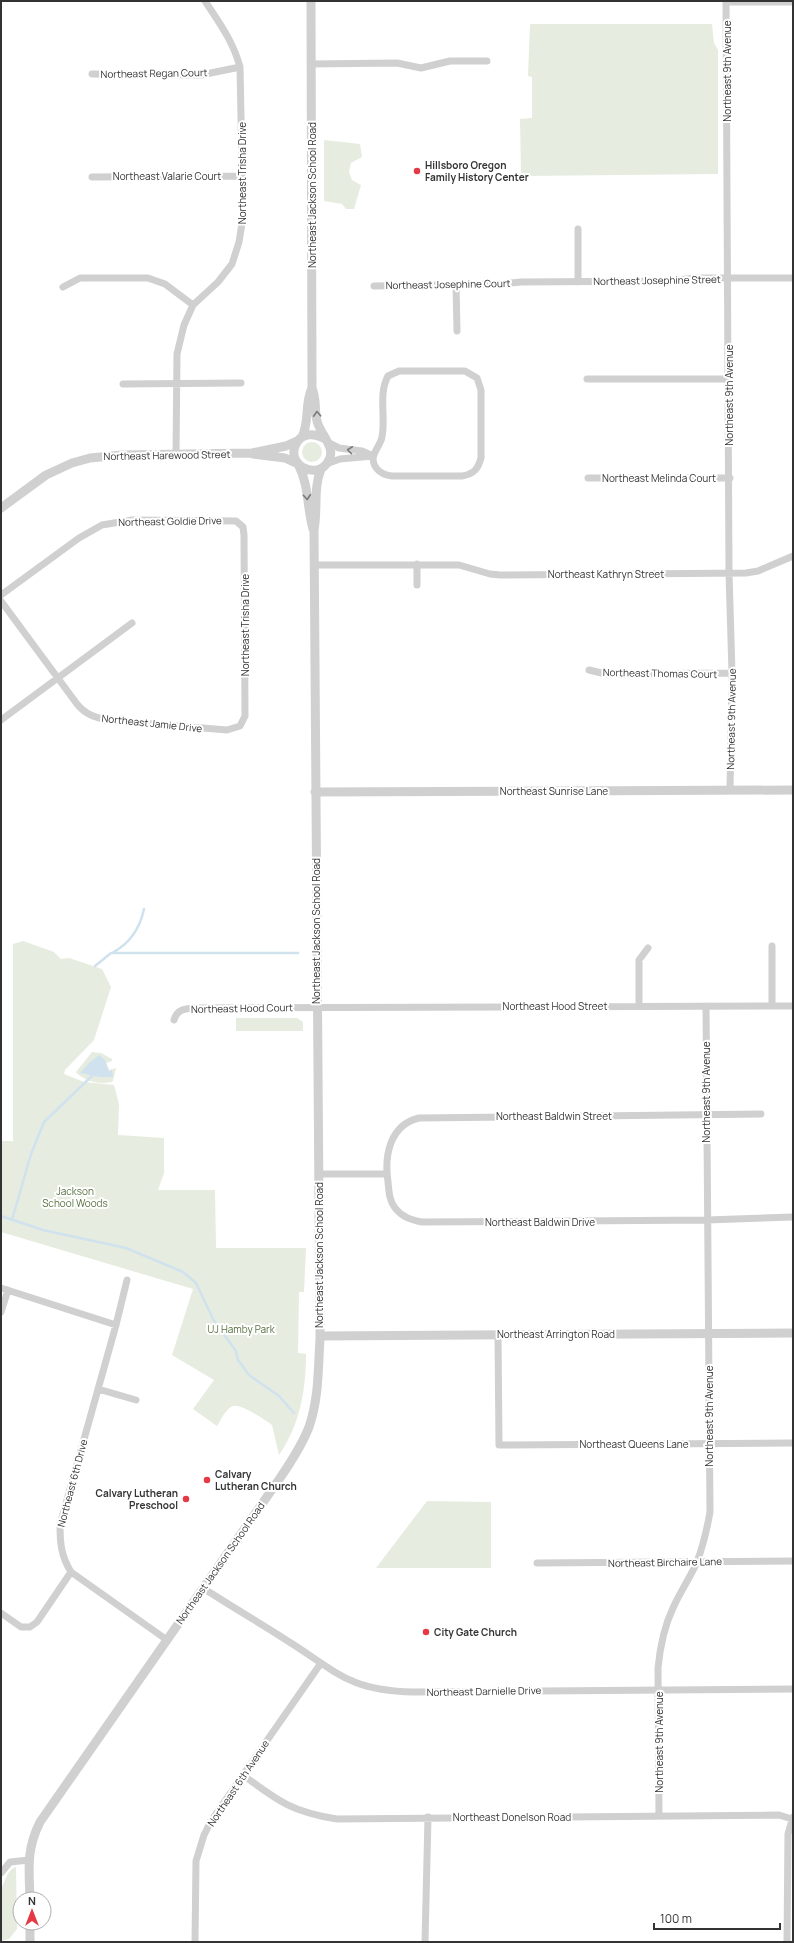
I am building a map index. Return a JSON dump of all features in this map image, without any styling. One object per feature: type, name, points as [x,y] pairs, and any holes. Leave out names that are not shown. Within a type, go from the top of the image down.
[{"type":"street","name":"Northeast Trisha Drive","points":[[176,454],[177,354],[184,325],[193,305],[218,282],[232,264],[239,242],[243,217],[240,67],[235,49],[228,35],[205,1]]},
{"type":"street","name":"Northeast Jackson School Road","points":[[311,1],[312,388],[316,398],[317,420],[326,441]]},
{"type":"street","points":[[726,2],[793,2]]},
{"type":"street","name":"Northeast 9th Avenue","points":[[726,2],[730,478],[729,573],[732,673],[730,790]]},
{"type":"street","points":[[311,64],[397,63],[420,68],[450,61],[487,61]]},
{"type":"street","name":"Northeast Regan Court","points":[[92,74],[201,75],[240,67]]},
{"type":"street","name":"Northeast Valarie Court","points":[[92,177],[242,176]]},
{"type":"street","points":[[578,229],[578,282]]},
{"type":"street","points":[[63,287],[80,278],[148,278],[165,284],[193,305]]},
{"type":"street","name":"Northeast Josephine Street","points":[[521,282],[793,278]]},
{"type":"street","name":"Northeast Josephine Court","points":[[374,286],[499,284],[521,282]]},
{"type":"street","points":[[456,284],[457,331]]},
{"type":"street","points":[[465,371],[477,378],[481,390],[481,458],[479,467],[471,474],[462,476],[385,475],[375,466],[373,456],[382,436],[383,389],[388,376],[393,373],[465,371]]},
{"type":"street","points":[[587,379],[729,379]]},
{"type":"street","points":[[123,384],[176,382],[241,383]]},
{"type":"street","name":"Northeast Jackson School Road","points":[[301,438],[306,426],[307,398],[312,388]]},
{"type":"street","points":[[314,434],[340,448],[362,451],[373,456],[340,459],[309,471],[298,464],[295,459],[294,448],[301,438],[314,434]]},
{"type":"street","name":"Northeast Harewood Street","points":[[252,453],[286,446],[301,438]]},
{"type":"street","points":[[324,466],[331,453],[326,441]]},
{"type":"street","name":"Northeast Harewood Street","points":[[1,508],[46,475],[80,461],[116,455],[252,453],[285,458],[298,464]]},
{"type":"street","name":"Northeast Jackson School Road","points":[[298,464],[306,484],[309,515],[314,530]]},
{"type":"street","name":"Northeast Jackson School Road","points":[[30,1891],[29,1860],[34,1835],[43,1816],[280,1478],[302,1443],[309,1428],[317,1393],[320,1336],[314,530],[317,515],[316,484],[324,466]]},
{"type":"street","name":"Northeast Melinda Court","points":[[588,478],[730,478]]},
{"type":"street","name":"Northeast Goldie Drive","points":[[1,595],[78,538],[102,525],[132,520],[228,520],[240,523]]},
{"type":"street","name":"Northeast Trisha Drive","points":[[240,523],[244,530],[245,716],[240,726]]},
{"type":"street","name":"Northeast Kathryn Street","points":[[314,565],[464,565],[482,572],[500,574],[729,573],[758,571],[793,556]]},
{"type":"street","points":[[416,564],[417,585]]},
{"type":"street","name":"Northeast Jamie Drive","points":[[1,601],[83,712],[93,717],[106,720],[227,730],[240,726]]},
{"type":"street","points":[[1,720],[132,623]]},
{"type":"street","name":"Northeast Thomas Court","points":[[589,670],[606,674],[732,673]]},
{"type":"street","name":"Northeast Sunrise Lane","points":[[315,792],[793,790]]},
{"type":"street","points":[[772,946],[772,1006]]},
{"type":"street","points":[[638,1006],[639,960],[648,948]]},
{"type":"street","name":"Northeast 9th Avenue","points":[[659,1816],[658,1668],[664,1632],[673,1608],[697,1562],[707,1530],[710,1512],[706,1006]]},
{"type":"street","name":"Northeast Hood Street","points":[[317,1007],[793,1006]]},
{"type":"street","name":"Northeast Hood Court","points":[[174,1020],[176,1015],[182,1009],[193,1008],[317,1007]]},
{"type":"street","name":"Northeast Baldwin Street","points":[[387,1174],[387,1161],[392,1139],[403,1125],[411,1120],[419,1118],[761,1114]]},
{"type":"street","points":[[318,1174],[387,1174]]},
{"type":"street","name":"Northeast Baldwin Drive","points":[[387,1174],[389,1193],[395,1207],[406,1218],[422,1222],[707,1220],[793,1217]]},
{"type":"street","name":"Northeast 6th Drive","points":[[127,1280],[116,1325],[60,1525],[60,1547],[64,1561],[71,1572],[167,1640]]},
{"type":"street","points":[[1,1312],[5,1289],[116,1325]]},
{"type":"street","name":"Northeast Arrington Road","points":[[320,1336],[793,1333]]},
{"type":"street","name":"Northeast Queens Lane","points":[[498,1335],[499,1445],[793,1443]]},
{"type":"street","points":[[98,1389],[136,1400]]},
{"type":"street","name":"Northeast Birchaire Lane","points":[[537,1563],[793,1561]]},
{"type":"street","points":[[1,1613],[21,1626],[30,1628],[37,1622],[71,1572]]},
{"type":"street","name":"Northeast Darnielle Drive","points":[[203,1588],[350,1681],[377,1690],[393,1692],[793,1689]]},
{"type":"street","name":"Northeast 6th Avenue","points":[[195,1942],[195,1878],[199,1848],[211,1821],[321,1663]]},
{"type":"street","name":"Northeast Donelson Road","points":[[243,1775],[278,1801],[292,1808],[320,1816],[337,1818],[659,1816],[779,1816],[792,1818]]},
{"type":"street","points":[[425,1942],[428,1817]]},
{"type":"street","points":[[787,1942],[788,1834],[792,1818]]},
{"type":"street","points":[[1,1873],[10,1862],[29,1860]]},
{"type":"street","points":[[30,1931],[30,1942]]},
{"type":"green space","points":[[530,24],[712,24],[714,43],[718,50],[718,174],[521,176],[520,119],[532,118],[532,77],[528,76]]},
{"type":"green space","points":[[324,140],[360,144],[362,157],[351,163],[349,172],[352,180],[361,185],[354,209],[346,209],[342,204],[324,201]]},
{"type":"green space","points":[[312,442],[319,445],[322,452],[319,459],[312,462],[305,459],[302,452],[305,445]]},
{"type":"green space","name":"UJ Hamby Park","points":[[23,941],[54,952],[61,959],[69,958],[102,969],[111,987],[94,1040],[65,1070],[64,1074],[84,1082],[114,1085],[119,1104],[118,1135],[164,1138],[164,1173],[158,1190],[215,1190],[216,1248],[306,1248],[304,1292],[299,1292],[298,1353],[306,1354],[305,1381],[297,1419],[286,1444],[279,1455],[272,1425],[253,1412],[241,1407],[230,1407],[217,1426],[193,1409],[214,1380],[172,1355],[193,1289],[1,1232],[1,1141],[13,1141],[13,944]]},
{"type":"green space","points":[[236,1018],[297,1018],[303,1022],[303,1031],[236,1031]]},
{"type":"green space","points":[[92,1052],[101,1053],[112,1059],[112,1061],[106,1063],[109,1070],[116,1068],[113,1081],[104,1083],[93,1082],[83,1078],[76,1072]]},
{"type":"green space","points":[[427,1501],[491,1502],[491,1568],[376,1568]]},
{"type":"green space","points":[[16,1867],[16,1891],[12,1891],[12,1931],[15,1931],[9,1939],[1,1941],[1,1888],[13,1868]]},
{"type":"water","points":[[99,1055],[105,1060],[109,1071],[112,1070],[113,1077],[100,1077],[80,1073],[89,1063]]},
{"type":"waterway","points":[[112,953],[124,945],[133,935],[140,923],[144,909]]},
{"type":"waterway","points":[[95,966],[111,953],[298,953]]},
{"type":"waterway","points":[[12,1220],[31,1154],[44,1122],[94,1074]]},
{"type":"waterway","points":[[1,1216],[43,1230],[126,1248],[183,1272],[196,1283],[214,1321],[236,1351],[238,1360],[249,1375],[279,1396],[294,1413]]},
{"type":"place","name":"Hillsboro Oregon Family History Center","points":[[417,171]]},
{"type":"place","name":"Calvary Lutheran Church","points":[[207,1480]]},
{"type":"place","name":"Calvary Lutheran Preschool","points":[[186,1499]]},
{"type":"place","name":"City Gate Church","points":[[426,1632]]},
{"type":"park label","name":"Jackson School Woods","points":[[75,1196]]}]
